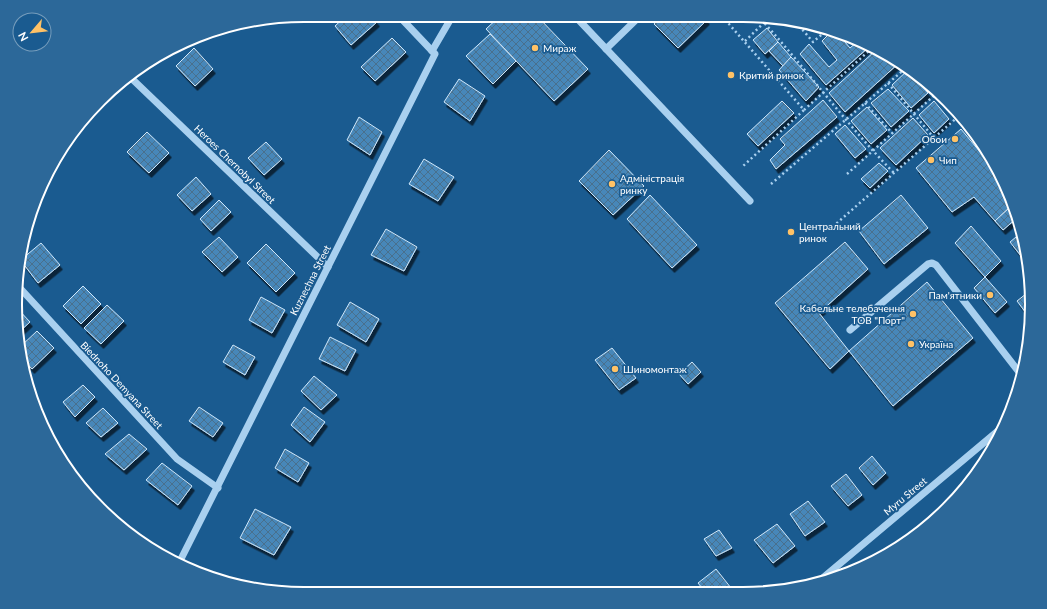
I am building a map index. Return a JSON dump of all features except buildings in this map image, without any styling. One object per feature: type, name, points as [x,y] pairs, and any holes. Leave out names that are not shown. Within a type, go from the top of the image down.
[{"type":"street","points":[[405,22],[432,51],[449,22]]},
{"type":"street","points":[[581,22],[750,201]]},
{"type":"street","points":[[606,49],[635,22]]},
{"type":"street","name":"Kuznechna Street","points":[[182,559],[435,54],[432,51]]},
{"type":"street","name":"Heroes Chernobyl Street","points":[[133,80],[328,267]]},
{"type":"street","points":[[850,330],[928,264],[932,263],[936,265],[1017,370]]},
{"type":"street","name":"Biednoho Demyana Street","points":[[23,291],[177,459],[218,488]]},
{"type":"street","name":"Myru Street","points":[[828,573],[993,435]]},
{"type":"path","points":[[728,22],[804,110]]},
{"type":"path","points":[[745,41],[765,23]]},
{"type":"path","points":[[765,23],[845,120],[872,151],[894,173]]},
{"type":"path","points":[[801,28],[813,42],[822,34]]},
{"type":"path","points":[[742,167],[868,52]]},
{"type":"path","points":[[771,184],[901,72]]},
{"type":"path","points":[[888,83],[934,138]]},
{"type":"path","points":[[847,174],[933,96]]},
{"type":"path","points":[[865,103],[892,133]]},
{"type":"path","points":[[829,230],[956,119]]},
{"type":"place","name":"Мираж","points":[[535,48]]},
{"type":"place","name":"Критий ринок","points":[[731,75]]},
{"type":"place","name":"Обои","points":[[955,139]]},
{"type":"place","name":"Чип","points":[[931,160]]},
{"type":"place","name":"Адміністрація ринку","points":[[612,184]]},
{"type":"place","name":"Центральний ринок","points":[[791,232]]},
{"type":"place","name":"Пам'ятники","points":[[990,295]]},
{"type":"place","name":"Кабельне телебачення ТОВ \"Порт\"","points":[[913,314]]},
{"type":"place","name":"Україна","points":[[911,344]]},
{"type":"place","name":"Шиномонтаж","points":[[615,369]]}]
